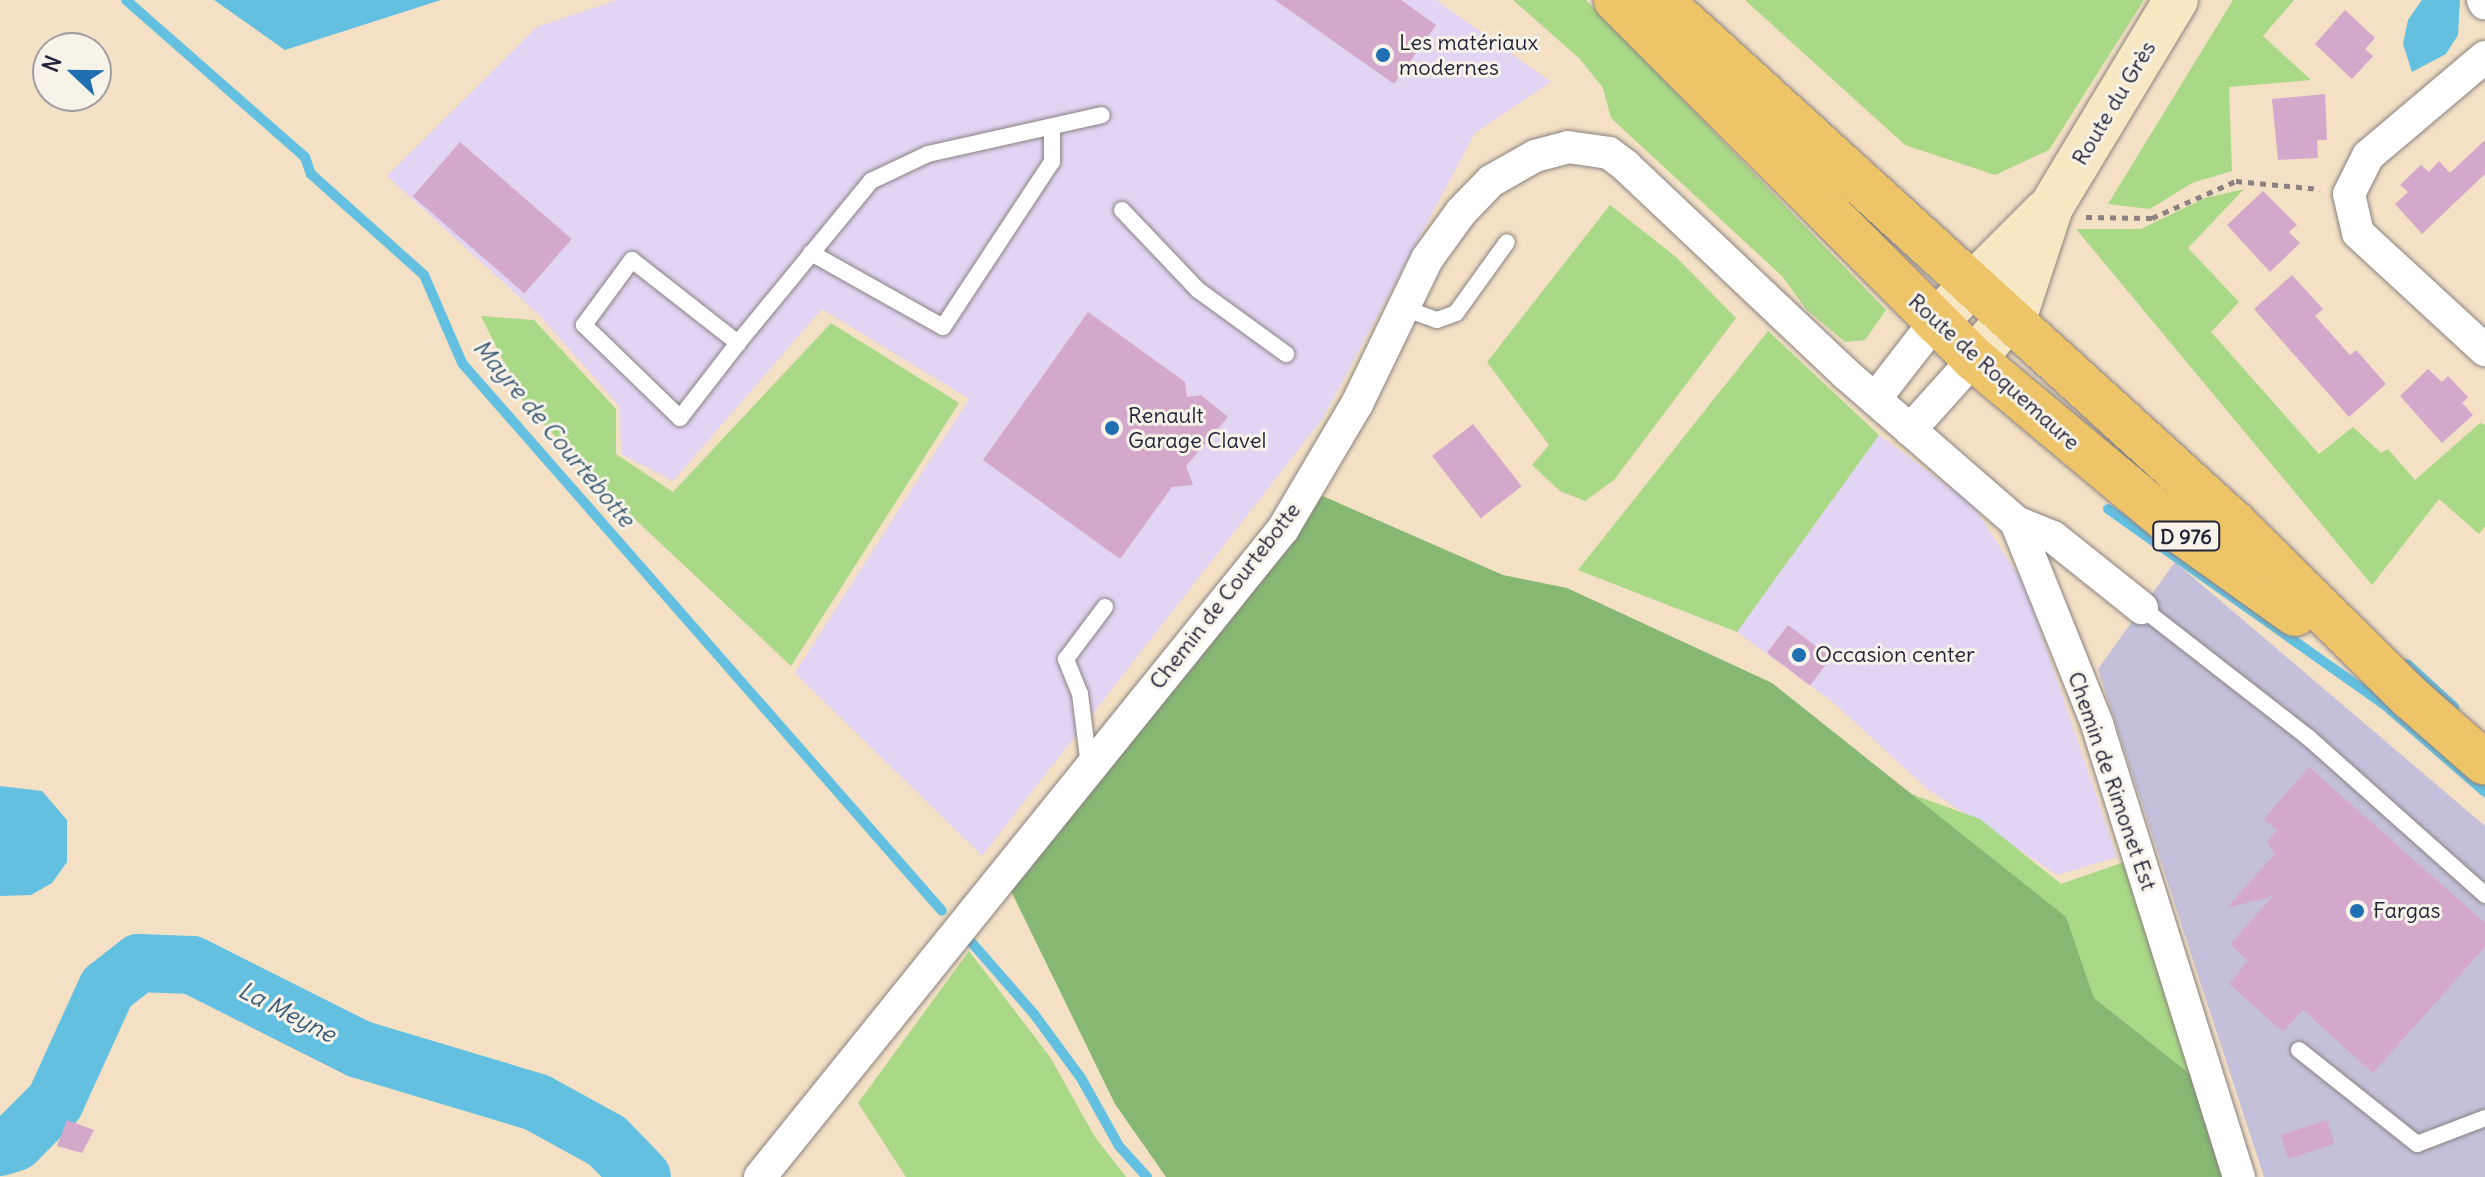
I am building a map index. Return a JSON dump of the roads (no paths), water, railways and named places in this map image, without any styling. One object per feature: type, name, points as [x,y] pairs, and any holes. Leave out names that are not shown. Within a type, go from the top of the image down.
[{"type":"main road","name":"Route de Roquemaure","points":[[1616,0],[1974,359],[2182,533],[2411,698]]},
{"type":"main road","name":"Route de Roquemaure","points":[[1660,0],[1968,285],[2234,523],[2411,698],[2485,763]]},
{"type":"street","name":"Route du Grès","points":[[2051,207],[2176,0]]},
{"type":"street","points":[[2485,57],[2368,156],[2349,194],[2358,233],[2485,350]]},
{"type":"street","name":"Chemin de Courtebotte","points":[[760,1177],[1283,529],[1357,404],[1401,307],[1435,247],[1491,181],[1535,156],[1568,147],[1609,153],[1875,399]]},
{"type":"street","points":[[1875,399],[1968,285],[2051,207]]},
{"type":"street","points":[[1910,430],[2018,307],[2051,207]]},
{"type":"street","name":"Chemin de Rimonet Est","points":[[1875,399],[2016,522],[2097,724],[2239,1177]]},
{"type":"street","points":[[2016,522],[2053,537],[2142,608]]},
{"type":"lane","points":[[738,343],[632,260],[584,325],[680,418],[871,181],[928,154],[1102,115]]},
{"type":"lane","points":[[811,253],[943,327],[1052,162],[1052,127]]},
{"type":"lane","points":[[1122,210],[1198,290],[1286,354]]},
{"type":"lane","points":[[1401,307],[1437,320],[1456,313],[1507,242]]},
{"type":"lane","points":[[1089,768],[1080,694],[1066,659],[1105,607]]},
{"type":"lane","points":[[2142,608],[2309,738],[2485,895]]},
{"type":"lane","points":[[2299,1050],[2417,1144],[2485,1118]]},
{"type":"water","points":[[214,0],[441,0],[285,50]]},
{"type":"water","points":[[2422,0],[2460,0],[2458,35],[2446,54],[2412,72],[2403,44],[2408,20]]},
{"type":"water","points":[[0,786],[42,791],[67,820],[67,862],[52,883],[31,895],[0,896]]},
{"type":"waterway","name":"Mayre de Courtebotte","points":[[126,0],[305,157],[311,174],[424,275],[462,363],[942,911]]},
{"type":"waterway","points":[[2108,509],[2385,705],[2485,792]]},
{"type":"waterway","points":[[2407,664],[2454,707]]},
{"type":"waterway","name":"Mayre de Courtebotte","points":[[972,943],[1034,1014],[1081,1078],[1119,1146],[1147,1177]]},
{"type":"waterway","name":"La Meyne","points":[[0,1147],[15,1142],[55,1102],[107,988],[139,963],[192,965],[359,1049],[536,1102],[607,1141],[642,1177]]},
{"type":"place","name":"Les matériaux modernes","points":[[1383,55]]},
{"type":"place","name":"Renault Garage Clavel","points":[[1112,428]]},
{"type":"place","name":"Occasion center","points":[[1799,655]]},
{"type":"place","name":"Fargas","points":[[2357,911]]}]
